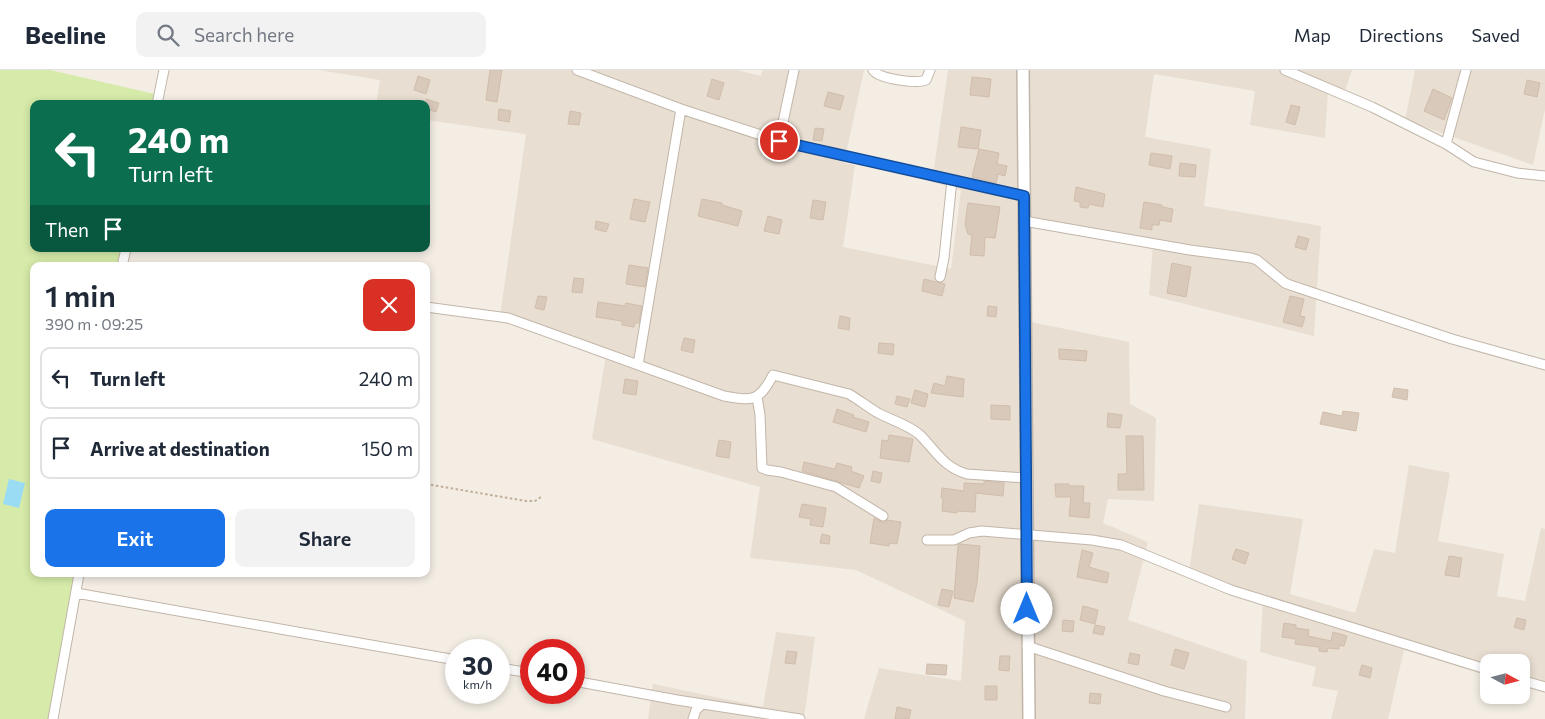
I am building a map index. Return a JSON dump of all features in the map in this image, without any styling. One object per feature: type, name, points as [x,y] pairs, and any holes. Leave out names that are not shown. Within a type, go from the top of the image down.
[{"type":"street","points":[[158,100],[164,70]]},
{"type":"street","points":[[578,70],[681,109],[779,141],[1024,196]]},
{"type":"street","points":[[779,141],[794,70]]},
{"type":"street","points":[[873,70],[882,76],[920,82],[926,80],[930,70]]},
{"type":"street","points":[[1023,70],[1029,719]]},
{"type":"street","points":[[1285,70],[1372,107],[1446,144],[1474,162],[1517,173],[1545,176]]},
{"type":"street","points":[[1446,144],[1466,70]]},
{"type":"street","points":[[638,365],[681,109]]},
{"type":"street","points":[[940,277],[944,258],[952,180]]},
{"type":"street","points":[[1024,220],[1190,250],[1251,258],[1257,260],[1290,285],[1445,337],[1545,365]]},
{"type":"street","points":[[430,308],[508,318],[724,396],[757,398],[773,375],[848,394],[875,411],[920,434],[936,455],[958,471],[967,474],[1027,478]]},
{"type":"street","points":[[757,398],[760,415],[762,468],[836,487],[883,516]]},
{"type":"street","points":[[927,540],[954,540],[975,531],[1105,541],[1121,545],[1230,590],[1480,667]]},
{"type":"street","points":[[53,719],[79,577]]},
{"type":"street","points":[[76,593],[445,658]]},
{"type":"street","points":[[1027,646],[1164,691],[1226,707]]},
{"type":"street","points":[[585,683],[762,716],[800,719]]},
{"type":"street","points":[[1530,683],[1545,687]]},
{"type":"street","points":[[693,719],[696,710],[702,704]]},
{"type":"path","points":[[430,485],[526,501],[535,501],[541,497]]},
{"type":"shaded area","points":[[319,70],[736,70],[761,76],[763,70],[864,70],[844,163],[855,165],[843,247],[951,269],[961,190],[932,182],[948,70],[1352,70],[1343,97],[1328,91],[1325,138],[1250,125],[1255,91],[1154,74],[1145,137],[1211,149],[1204,206],[1321,226],[1314,336],[1149,295],[1153,246],[1030,222],[1031,322],[1129,342],[1130,404],[1156,418],[1154,501],[1108,499],[1103,523],[1148,542],[1128,620],[1247,661],[1245,719],[864,719],[879,668],[961,681],[965,621],[856,570],[750,558],[760,487],[592,439],[606,355],[500,317],[526,134],[430,121],[430,100],[377,100],[380,80]]},
{"type":"shaded area","points":[[1415,70],[1545,70],[1545,109],[1533,165],[1405,120]]},
{"type":"shaded area","points":[[1409,465],[1450,473],[1438,541],[1504,554],[1497,596],[1525,601],[1541,528],[1545,529],[1545,692],[1530,688],[1530,654],[1480,654],[1480,673],[1404,650],[1388,719],[1331,719],[1338,691],[1312,686],[1316,667],[1260,652],[1263,603],[1188,578],[1199,504],[1303,519],[1290,594],[1355,613],[1374,549],[1395,553]]},
{"type":"shaded area","points":[[776,632],[815,637],[804,719],[648,719],[653,684],[763,707]]},
{"type":"green space","points":[[0,70],[50,70],[159,95],[158,100],[30,100],[30,252],[125,252],[123,262],[30,262],[30,577],[76,577],[52,719],[0,719]]},
{"type":"water","points":[[9,479],[25,483],[19,508],[3,504]]},
{"type":"building","points":[[490,70],[502,70],[497,102],[486,100]]},
{"type":"building","points":[[418,76],[430,80],[426,94],[414,90]]},
{"type":"building","points":[[972,77],[991,79],[989,97],[970,95]]},
{"type":"building","points":[[712,79],[724,83],[719,100],[707,96]]},
{"type":"building","points":[[1527,80],[1540,83],[1537,97],[1524,94]]},
{"type":"building","points":[[1433,89],[1452,98],[1444,120],[1424,111]]},
{"type":"building","points":[[828,92],[844,96],[840,110],[824,106]]},
{"type":"building","points":[[430,100],[439,103],[436,112],[430,110]]},
{"type":"building","points":[[1291,105],[1300,107],[1295,125],[1286,122]]},
{"type":"building","points":[[499,109],[511,111],[509,122],[498,120]]},
{"type":"building","points":[[570,111],[581,113],[579,125],[568,124]]},
{"type":"building","points":[[961,127],[981,130],[978,149],[958,147]]},
{"type":"building","points":[[815,128],[824,129],[822,141],[813,140]]},
{"type":"building","points":[[979,149],[999,153],[997,164],[1007,166],[1005,176],[998,174],[996,183],[972,177]]},
{"type":"building","points":[[1151,153],[1172,156],[1170,169],[1149,165]]},
{"type":"building","points":[[1180,163],[1196,165],[1195,177],[1179,176]]},
{"type":"building","points":[[1076,187],[1105,194],[1103,207],[1089,204],[1088,208],[1080,207],[1080,202],[1074,201]]},
{"type":"building","points":[[634,199],[650,202],[645,222],[630,219]]},
{"type":"building","points":[[702,199],[722,203],[722,205],[742,211],[738,226],[698,216]]},
{"type":"building","points":[[813,200],[826,202],[823,220],[810,218]]},
{"type":"building","points":[[1144,202],[1173,209],[1171,222],[1160,220],[1159,225],[1152,225],[1152,230],[1140,228]]},
{"type":"building","points":[[968,203],[1000,207],[995,238],[985,237],[984,256],[970,255],[972,235],[968,234],[965,225]]},
{"type":"building","points":[[768,216],[782,220],[779,234],[764,231]]},
{"type":"building","points":[[596,221],[609,224],[606,232],[595,229]]},
{"type":"building","points":[[1298,236],[1309,239],[1306,250],[1295,247]]},
{"type":"building","points":[[1172,263],[1191,267],[1186,297],[1167,293]]},
{"type":"building","points":[[629,265],[648,268],[645,287],[626,284]]},
{"type":"building","points":[[574,278],[584,279],[582,293],[572,292]]},
{"type":"building","points":[[924,279],[945,284],[942,296],[922,291]]},
{"type":"building","points":[[538,296],[547,297],[544,310],[535,308]]},
{"type":"building","points":[[1290,296],[1304,299],[1300,316],[1305,317],[1302,327],[1283,322]]},
{"type":"building","points":[[598,302],[625,306],[626,303],[642,306],[639,323],[635,323],[634,327],[622,325],[622,321],[596,317]]},
{"type":"building","points":[[988,306],[997,307],[996,317],[987,316]]},
{"type":"building","points":[[840,316],[850,318],[849,330],[838,328]]},
{"type":"building","points":[[684,338],[695,340],[693,353],[681,350]]},
{"type":"building","points":[[879,343],[894,344],[893,355],[878,353]]},
{"type":"building","points":[[1059,349],[1087,351],[1086,361],[1059,359]]},
{"type":"building","points":[[947,376],[964,379],[963,397],[931,393],[934,383],[945,386]]},
{"type":"building","points":[[625,379],[638,381],[636,395],[623,393]]},
{"type":"building","points":[[1394,388],[1408,390],[1407,400],[1392,397]]},
{"type":"building","points":[[915,390],[928,394],[925,407],[911,403]]},
{"type":"building","points":[[897,396],[910,399],[907,407],[895,404]]},
{"type":"building","points":[[991,405],[1010,406],[1010,420],[991,419]]},
{"type":"building","points":[[837,409],[869,422],[866,432],[833,422]]},
{"type":"building","points":[[1343,411],[1359,413],[1356,431],[1320,424],[1323,412],[1342,416]]},
{"type":"building","points":[[1108,413],[1122,415],[1120,428],[1107,427]]},
{"type":"building","points":[[889,435],[913,439],[909,462],[880,458],[882,440],[888,441]]},
{"type":"building","points":[[1126,436],[1143,436],[1144,490],[1118,490],[1118,474],[1127,474]]},
{"type":"building","points":[[719,440],[731,442],[729,458],[716,456]]},
{"type":"building","points":[[804,462],[835,469],[837,463],[852,467],[851,471],[864,476],[859,488],[802,471]]},
{"type":"building","points":[[873,471],[882,473],[880,483],[871,481]]},
{"type":"building","points":[[984,481],[1004,483],[1003,496],[976,493],[975,512],[957,511],[957,513],[942,511],[942,488],[964,491],[964,483],[984,484]]},
{"type":"building","points":[[1055,484],[1084,486],[1083,503],[1090,503],[1089,518],[1069,516],[1071,497],[1056,497]]},
{"type":"building","points":[[802,504],[826,508],[823,527],[810,525],[811,519],[799,517]]},
{"type":"building","points":[[874,518],[882,522],[887,520],[901,522],[897,544],[890,543],[889,546],[870,543]]},
{"type":"building","points":[[822,534],[830,536],[829,544],[820,543]]},
{"type":"building","points":[[958,545],[980,546],[977,583],[973,602],[954,598]]},
{"type":"building","points":[[1236,549],[1249,553],[1245,564],[1232,559]]},
{"type":"building","points":[[1082,550],[1093,553],[1089,567],[1109,573],[1107,583],[1077,577]]},
{"type":"building","points":[[1449,556],[1462,558],[1459,577],[1445,575]]},
{"type":"building","points":[[942,589],[953,591],[949,607],[938,605]]},
{"type":"building","points":[[1083,606],[1098,610],[1095,624],[1080,620]]},
{"type":"building","points":[[1517,618],[1526,620],[1524,630],[1514,627]]},
{"type":"building","points":[[1063,620],[1074,621],[1073,632],[1062,631]]},
{"type":"building","points":[[1284,623],[1296,625],[1296,628],[1309,630],[1308,636],[1331,641],[1333,632],[1347,636],[1344,646],[1339,645],[1339,649],[1328,648],[1327,652],[1319,651],[1319,647],[1295,644],[1296,639],[1282,637]]},
{"type":"building","points":[[1095,625],[1105,627],[1103,635],[1093,633]]},
{"type":"building","points":[[1175,649],[1189,653],[1184,669],[1171,665]]},
{"type":"building","points":[[787,651],[797,652],[795,664],[785,663]]},
{"type":"building","points":[[1130,653],[1140,655],[1138,665],[1128,663]]},
{"type":"building","points":[[1000,656],[1010,656],[1009,671],[999,670]]},
{"type":"building","points":[[927,664],[947,665],[946,675],[926,674]]},
{"type":"building","points":[[1362,665],[1372,668],[1370,678],[1359,675]]},
{"type":"building","points":[[985,686],[997,686],[997,700],[985,700]]},
{"type":"building","points":[[1090,693],[1101,694],[1100,704],[1089,703]]},
{"type":"building","points":[[897,707],[911,710],[909,719],[895,719]]},
{"type":"route","points":[[779,141],[1024,196],[1028,534],[1027,609]]}]
